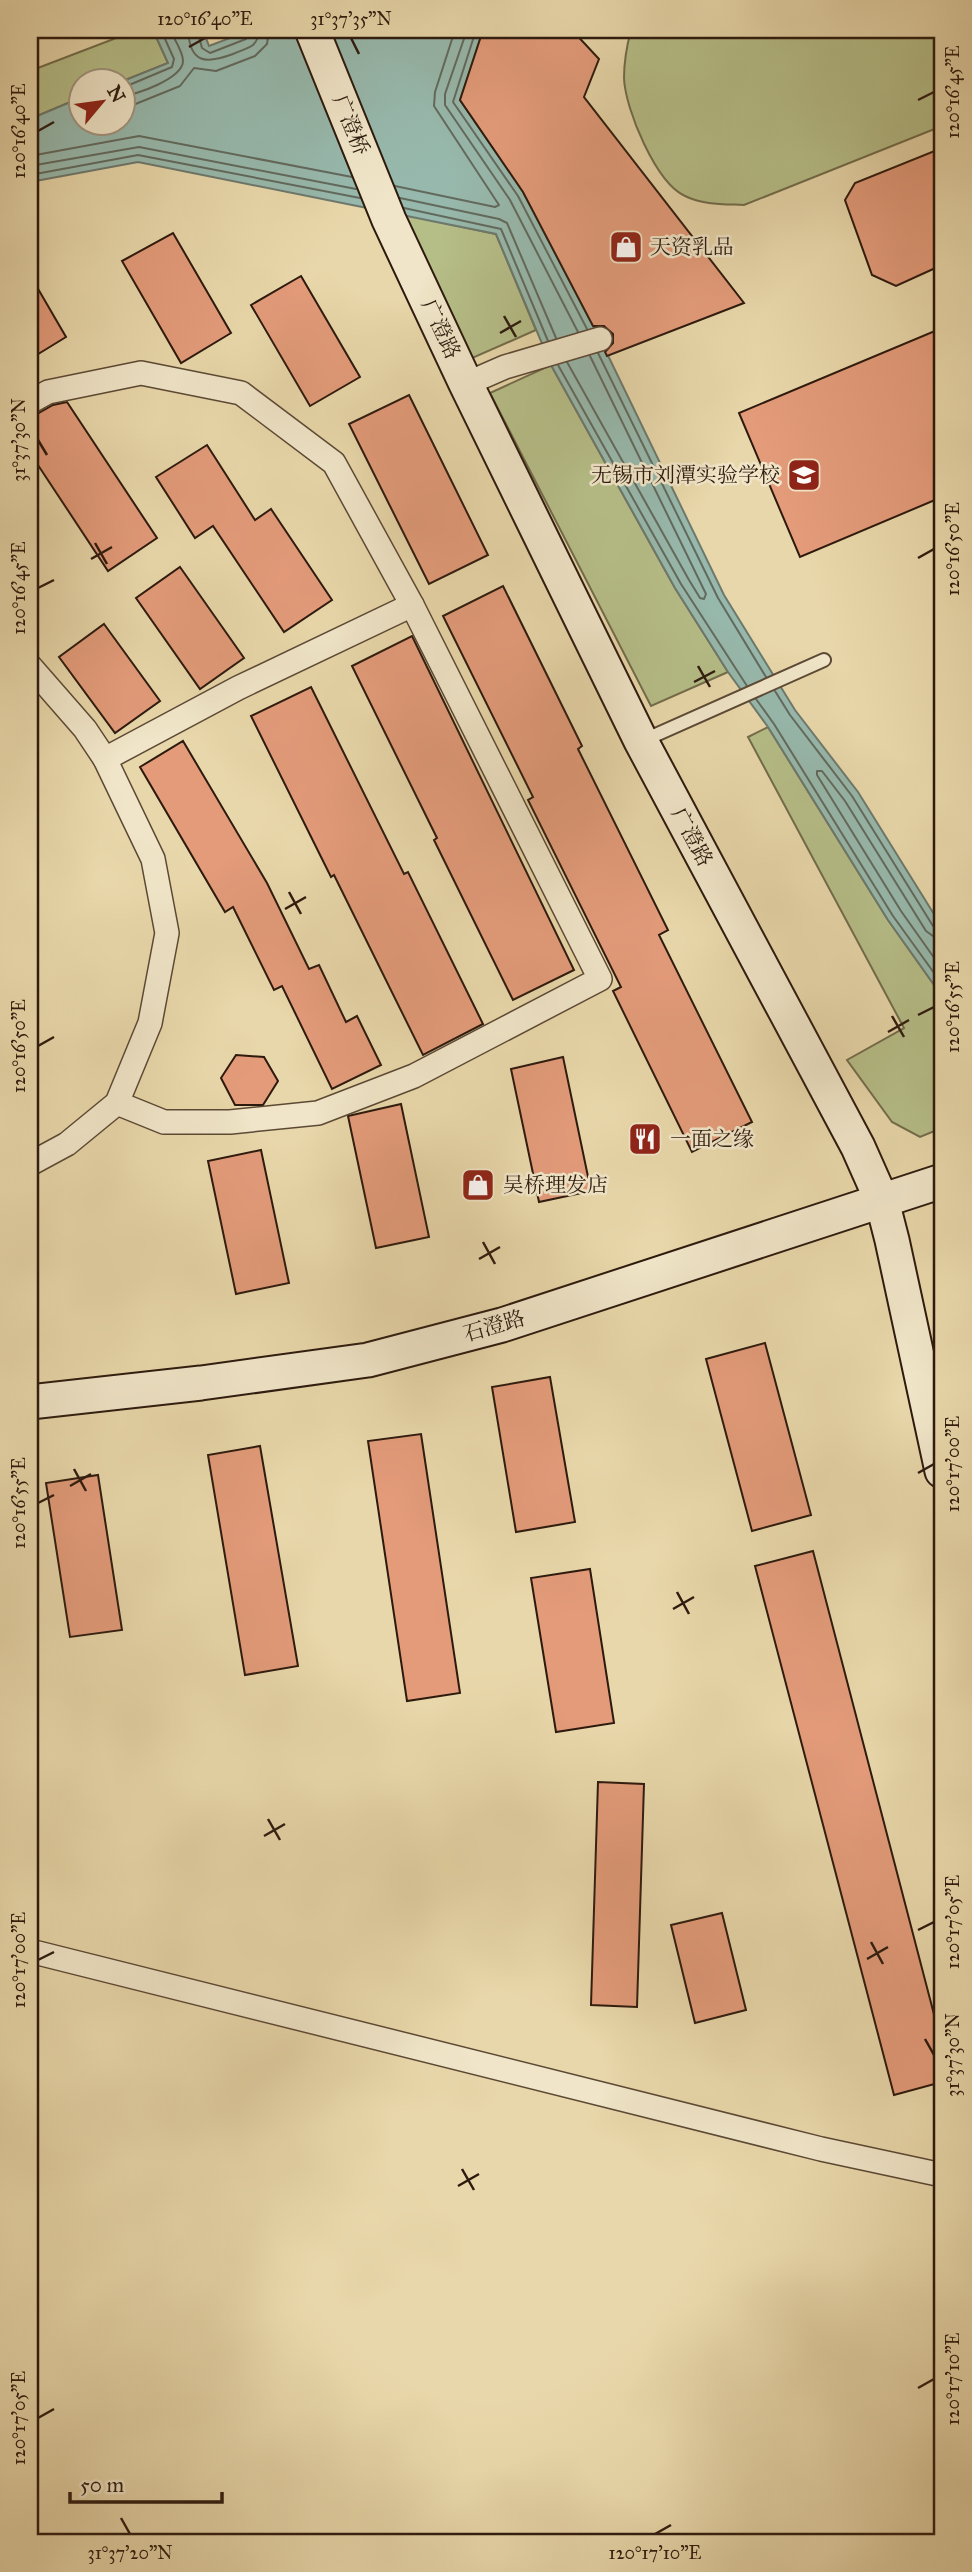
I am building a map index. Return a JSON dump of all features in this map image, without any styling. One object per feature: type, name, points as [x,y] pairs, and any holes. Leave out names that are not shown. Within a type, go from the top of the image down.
[{"type":"street","name":"广澄桥","points":[[312,30],[389,220]]},
{"type":"street","name":"广澄路","points":[[389,220],[641,741],[858,1147],[882,1201],[942,1471]]},
{"type":"street","points":[[467,384],[505,367],[600,339]]},
{"type":"street","points":[[30,402],[48,392],[141,373],[241,393],[334,463],[412,605],[600,979],[414,1076],[318,1114],[230,1122],[164,1122],[117,1103]]},
{"type":"street","points":[[105,759],[238,688],[412,605]]},
{"type":"street","points":[[30,666],[85,729],[105,759],[153,859],[167,933],[150,1023],[117,1103],[67,1144],[30,1164]]},
{"type":"street","name":"石澄路","points":[[30,1402],[201,1383],[368,1360],[502,1325],[942,1181]]},
{"type":"street","points":[[30,1951],[821,2149],[942,2175]]},
{"type":"lane","points":[[641,741],[824,660]]},
{"type":"green space","points":[[137,30],[153,30],[168,63],[136,76],[136,66],[66,66],[66,104],[30,119],[30,71]]},
{"type":"green space","points":[[631,30],[942,30],[942,126],[744,205],[714,204],[692,199],[674,188],[663,176],[636,126],[624,78]]},
{"type":"green space","points":[[401,214],[496,234],[536,330],[470,359]]},
{"type":"green space","points":[[551,365],[675,588],[728,672],[651,706],[490,393]]},
{"type":"green space","points":[[768,727],[888,920],[942,996],[942,1128],[920,1137],[892,1122],[847,1060],[904,1028],[748,737]]},
{"type":"water","points":[[153,30],[203,30],[209,46],[251,30],[483,30],[460,100],[523,192],[600,339],[724,595],[795,710],[858,792],[942,927],[942,996],[888,920],[768,727],[728,672],[675,588],[551,365],[496,234],[138,162],[30,182],[30,119],[66,104],[66,136],[136,136],[136,76],[168,63]]},
{"type":"building","name":"天资乳品","points":[[483,30],[572,30],[599,59],[584,97],[744,303],[607,356],[605,352],[613,343],[613,334],[604,326],[593,326],[523,192],[460,100]]},
{"type":"building","points":[[942,148],[942,265],[896,286],[872,275],[845,200],[855,183]]},
{"type":"building","points":[[173,233],[231,333],[181,363],[122,261]]},
{"type":"building","points":[[30,275],[66,337],[30,359]]},
{"type":"building","points":[[301,276],[360,377],[310,406],[251,305]]},
{"type":"building","points":[[942,328],[942,497],[800,557],[739,413]]},
{"type":"building","points":[[409,395],[488,555],[429,584],[349,424]]},
{"type":"building","points":[[67,402],[157,538],[108,571],[30,453],[30,418],[53,405]]},
{"type":"building","points":[[207,445],[255,520],[271,509],[332,600],[284,632],[213,526],[195,538],[156,477]]},
{"type":"building","points":[[180,567],[244,658],[200,689],[136,598]]},
{"type":"building","points":[[503,586],[582,746],[578,749],[668,930],[659,935],[752,1122],[692,1152],[613,991],[621,987],[528,800],[533,797],[443,616]]},
{"type":"building","points":[[104,624],[160,701],[115,733],[59,657]]},
{"type":"building","points":[[412,636],[574,970],[513,1000],[352,666]]},
{"type":"building","points":[[311,687],[404,874],[408,872],[483,1024],[423,1055],[251,716]]},
{"type":"building","points":[[183,741],[267,883],[309,969],[319,965],[346,1022],[357,1016],[381,1065],[332,1089],[282,986],[274,990],[233,907],[225,912],[140,767]]},
{"type":"building","points":[[236,1055],[264,1057],[278,1081],[263,1105],[235,1105],[221,1078]]},
{"type":"building","points":[[563,1057],[591,1191],[539,1202],[511,1069]]},
{"type":"building","points":[[401,1104],[429,1237],[376,1248],[348,1116]]},
{"type":"building","points":[[261,1150],[289,1283],[236,1294],[208,1161]]},
{"type":"building","points":[[765,1343],[811,1515],[752,1531],[706,1359]]},
{"type":"building","points":[[550,1377],[575,1522],[516,1532],[492,1387]]},
{"type":"building","points":[[421,1434],[460,1693],[407,1701],[368,1441]]},
{"type":"building","points":[[260,1446],[298,1666],[245,1675],[208,1455]]},
{"type":"building","points":[[98,1475],[122,1630],[70,1637],[46,1483]]},
{"type":"building","points":[[813,1551],[942,2045],[942,2082],[894,2095],[755,1566]]},
{"type":"building","points":[[590,1569],[614,1723],[556,1732],[531,1578]]},
{"type":"building","points":[[598,1782],[644,1784],[637,2007],[591,2005]]},
{"type":"building","points":[[722,1913],[746,2010],[695,2023],[671,1925]]},
{"type":"place","name":"天资乳品","points":[[626,247]]},
{"type":"place","name":"无锡市刘潭实验学校","points":[[804,475]]},
{"type":"place","name":"一面之缘","points":[[645,1139]]},
{"type":"place","name":"吴桥理发店","points":[[478,1185]]}]
